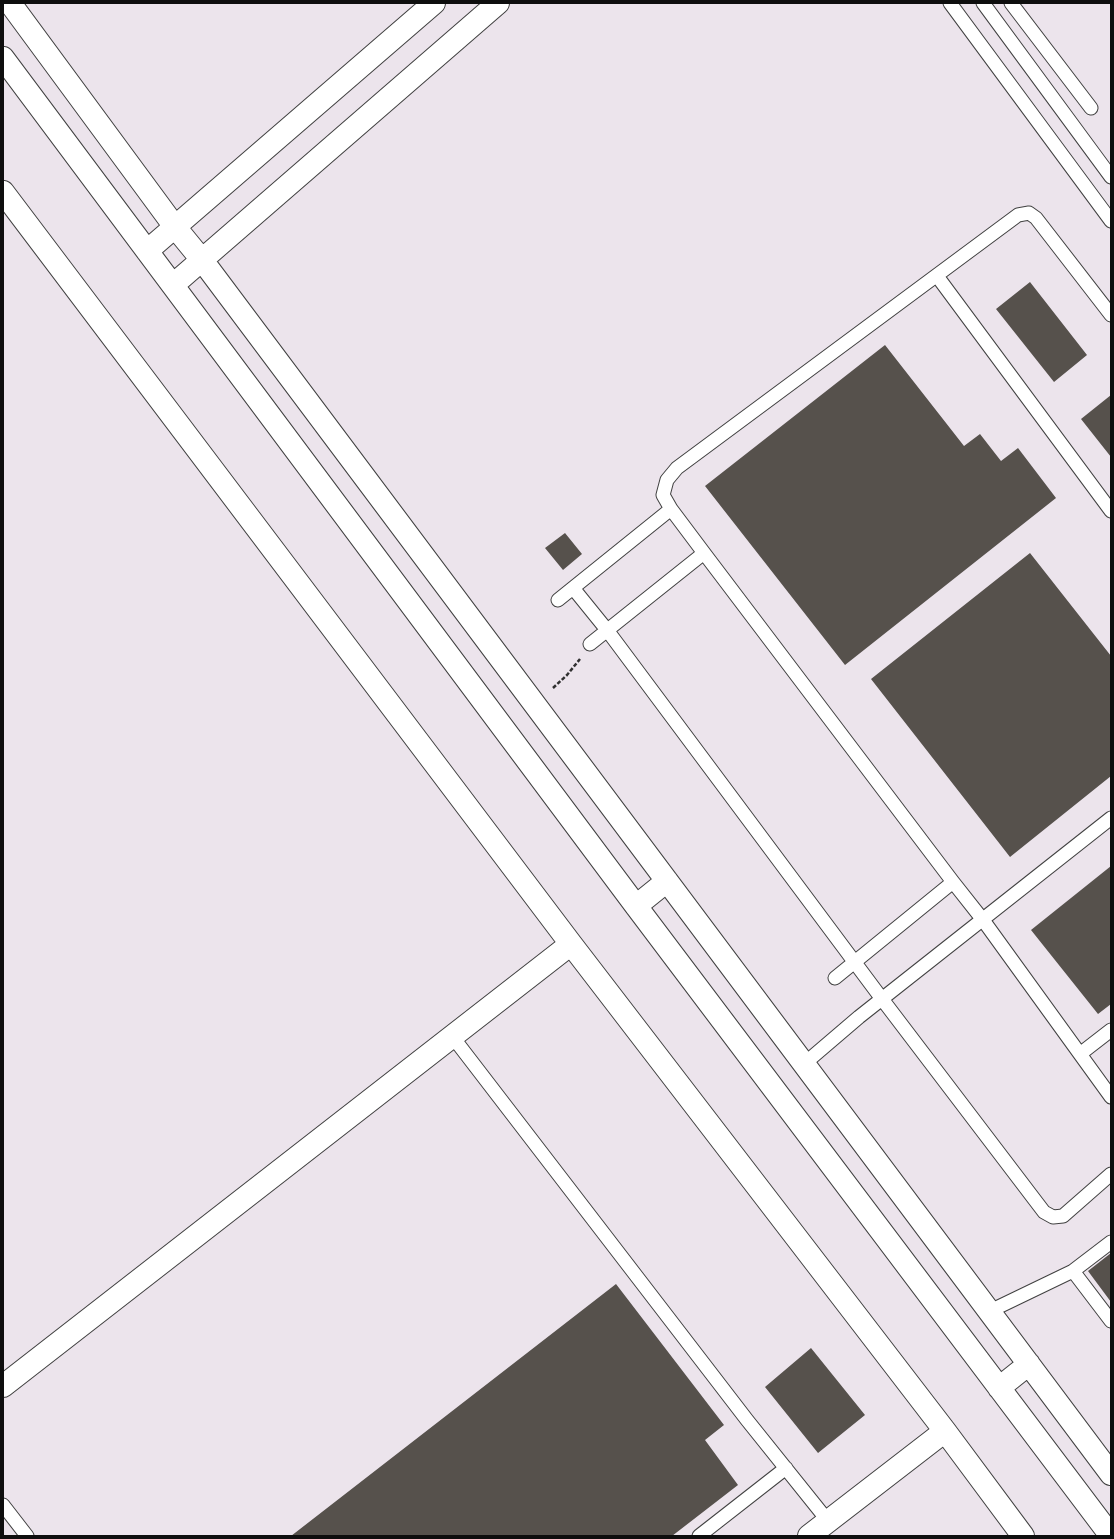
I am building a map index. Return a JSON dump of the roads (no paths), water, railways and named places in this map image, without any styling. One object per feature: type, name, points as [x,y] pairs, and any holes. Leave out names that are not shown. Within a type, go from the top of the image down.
[{"type":"street","points":[[10,3],[175,227],[202,260],[1111,1474]]},
{"type":"street","points":[[148,251],[434,3]]},
{"type":"street","points":[[173,285],[498,3]]},
{"type":"street","points":[[3,58],[636,906],[1111,1536]]},
{"type":"street","points":[[3,192],[571,944],[945,1431],[1023,1536]]},
{"type":"street","points":[[636,906],[667,881]]},
{"type":"street","points":[[3,1386],[571,944]]},
{"type":"street","points":[[999,1388],[1029,1364]]},
{"type":"street","points":[[809,1536],[945,1431]]},
{"type":"lane","points":[[950,3],[1111,222]]},
{"type":"lane","points":[[983,3],[1111,177]]},
{"type":"lane","points":[[1011,3],[1091,108]]},
{"type":"lane","points":[[1111,315],[1036,218],[1029,213],[1018,215],[677,468],[667,480],[663,495],[671,509],[704,553],[953,882],[984,920],[1111,1097]]},
{"type":"lane","points":[[937,276],[1111,511]]},
{"type":"lane","points":[[558,600],[671,509]]},
{"type":"lane","points":[[590,644],[704,553]]},
{"type":"lane","points":[[573,588],[607,630],[854,962],[1044,1212],[1053,1217],[1063,1216],[1111,1174]]},
{"type":"lane","points":[[804,1064],[882,999],[984,920],[1111,818]]},
{"type":"lane","points":[[836,978],[953,882]]},
{"type":"lane","points":[[1080,1054],[1111,1030]]},
{"type":"lane","points":[[452,1036],[828,1521]]},
{"type":"lane","points":[[990,1311],[1073,1272],[1111,1242]]},
{"type":"lane","points":[[1073,1272],[1111,1321]]},
{"type":"lane","points":[[699,1536],[786,1468]]},
{"type":"lane","points":[[3,1505],[27,1536]]}]
